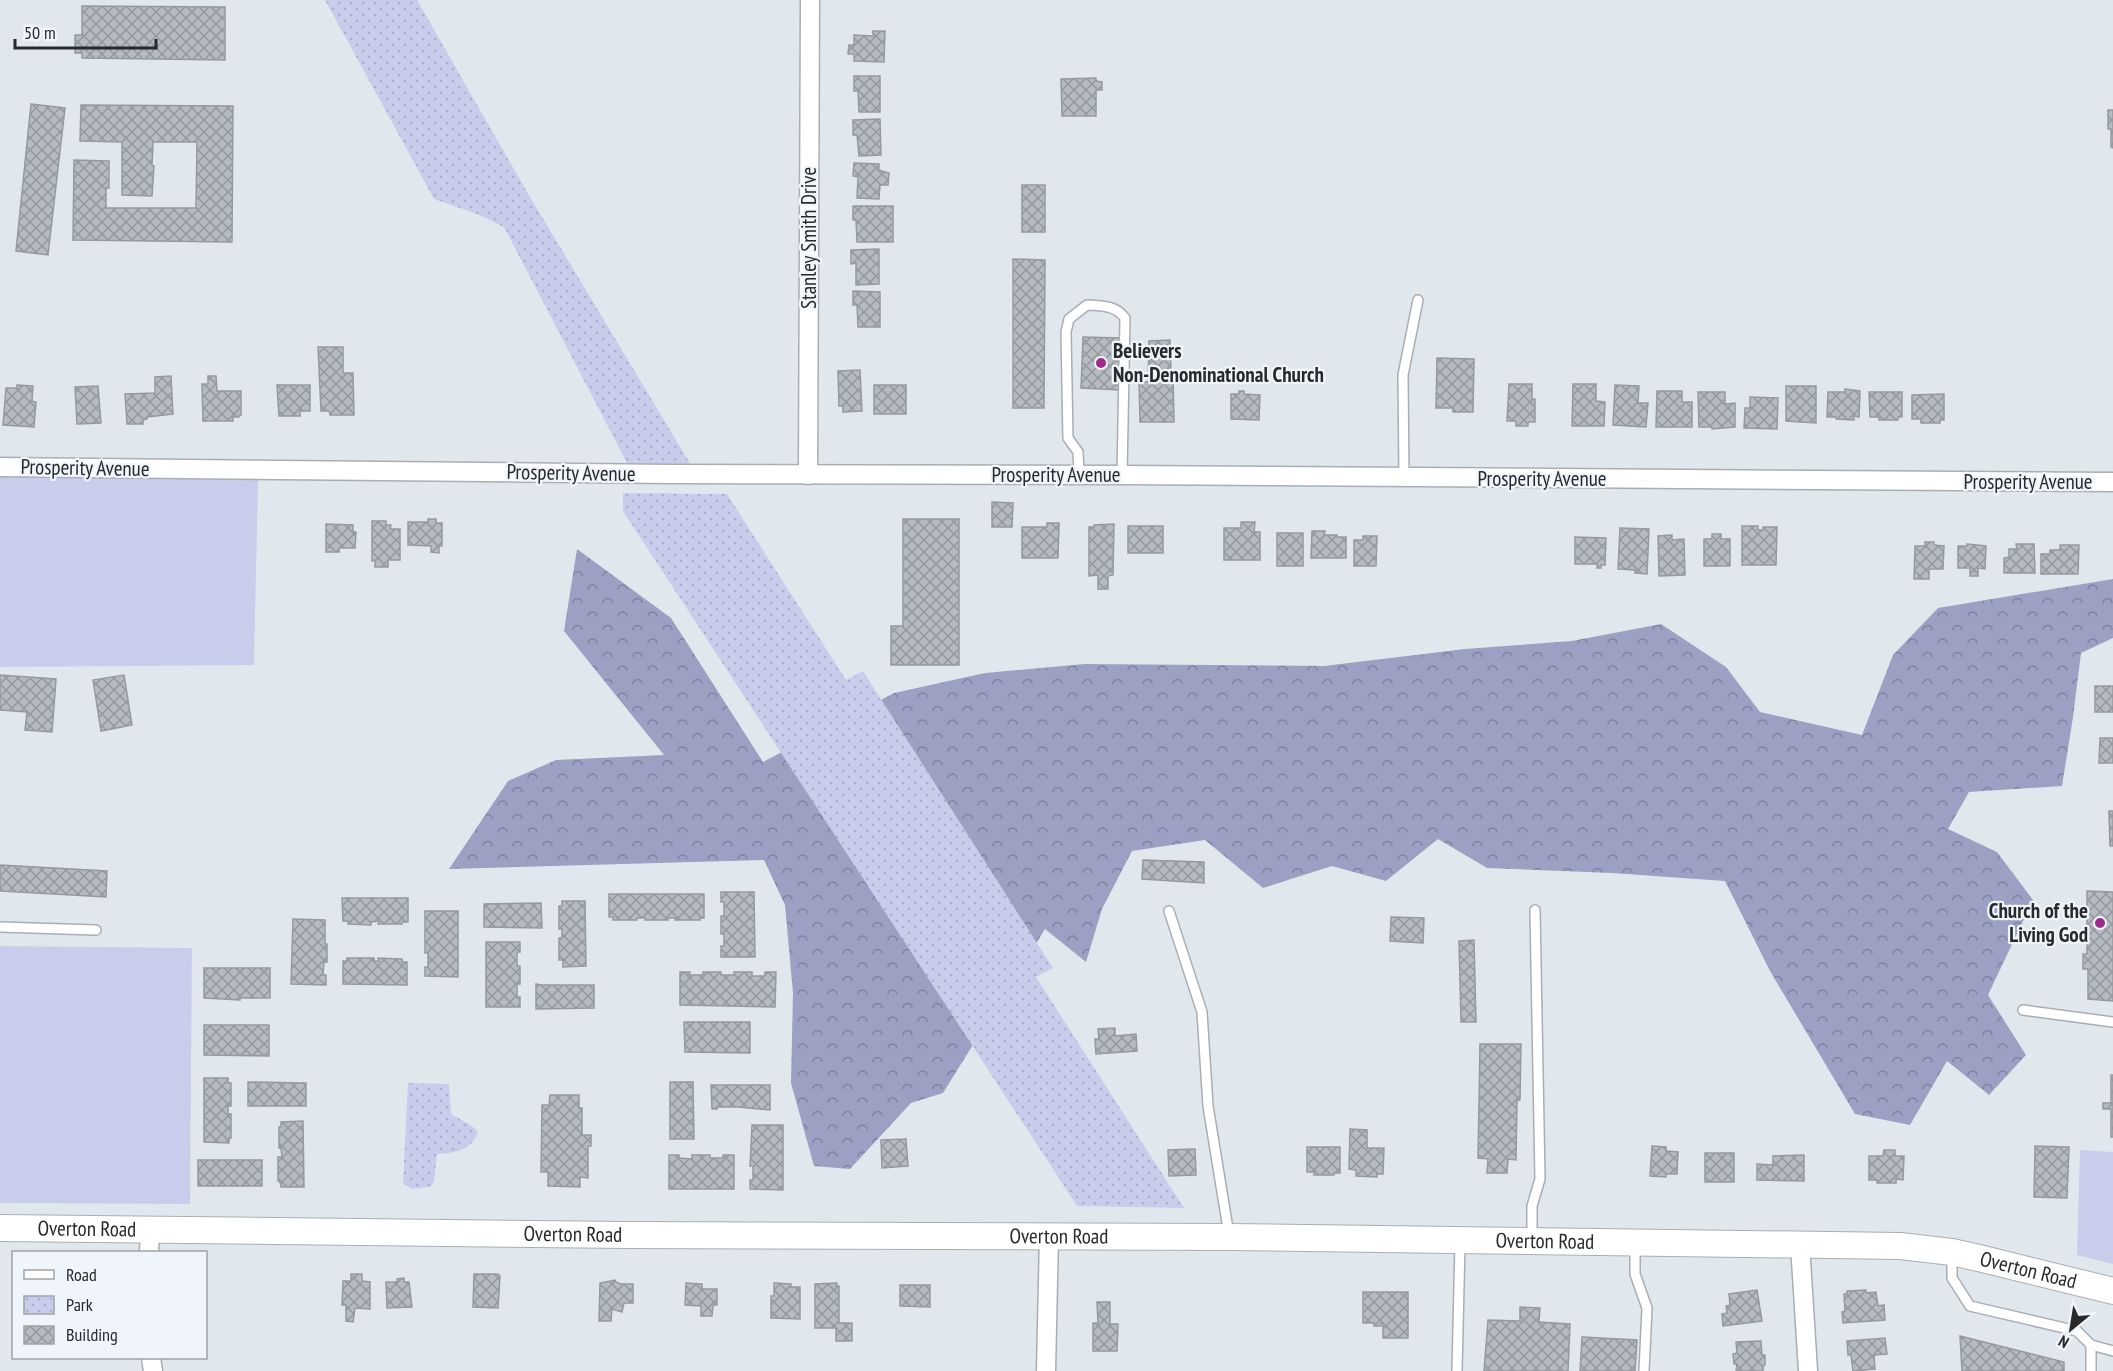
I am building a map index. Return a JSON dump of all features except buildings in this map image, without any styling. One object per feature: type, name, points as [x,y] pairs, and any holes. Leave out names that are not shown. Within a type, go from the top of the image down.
[{"type":"street","name":"Stanley Smith Drive","points":[[808,475],[810,0]]},
{"type":"street","name":"Prosperity Avenue","points":[[0,467],[808,475],[2113,482]]},
{"type":"street","name":"Overton Road","points":[[0,1228],[149,1240],[628,1235],[1049,1236],[1900,1246],[1952,1252],[2113,1291]]},
{"type":"street","points":[[1046,1371],[1049,1236]]},
{"type":"street","points":[[1800,1244],[1808,1371]]},
{"type":"lane","points":[[1404,478],[1403,375],[1418,300]]},
{"type":"lane","points":[[1079,475],[1078,452],[1068,438],[1066,332],[1069,320],[1087,305],[1108,307],[1119,311],[1125,318],[1122,475]]},
{"type":"lane","points":[[1532,1240],[1532,1206],[1540,1179],[1536,910]]},
{"type":"lane","points":[[1169,911],[1202,1012],[1208,1106],[1229,1237]]},
{"type":"lane","points":[[0,927],[96,930]]},
{"type":"lane","points":[[2023,1010],[2113,1022]]},
{"type":"lane","points":[[1457,1371],[1460,1240]]},
{"type":"lane","points":[[1635,1242],[1635,1274],[1647,1308],[1644,1371]]},
{"type":"lane","points":[[1952,1252],[1952,1278],[1970,1306],[2077,1331],[2091,1345],[2113,1351]]},
{"type":"lane","points":[[2091,1345],[2091,1371]]},
{"type":"green space","points":[[325,0],[417,0],[530,197],[691,465],[627,463],[504,227],[477,214],[434,199]]},
{"type":"green space","points":[[0,476],[258,480],[254,665],[0,667]]},
{"type":"green space","points":[[623,493],[727,494],[846,680],[863,671],[1053,968],[1036,977],[1184,1208],[1077,1206],[623,511]]},
{"type":"green space","points":[[577,549],[671,618],[763,762],[894,693],[985,673],[1085,664],[1324,666],[1465,649],[1572,641],[1661,624],[1726,667],[1760,712],[1862,735],[1893,655],[1938,608],[2113,579],[2113,638],[2081,653],[2062,786],[1969,792],[1948,829],[1997,852],[2033,900],[1988,995],[2026,1055],[1989,1095],[1947,1061],[1910,1125],[1855,1114],[1770,971],[1725,881],[1612,873],[1487,868],[1438,839],[1386,881],[1332,866],[1263,888],[1205,840],[1132,851],[1102,909],[1086,962],[1045,929],[943,1093],[911,1103],[850,1169],[814,1166],[791,1083],[793,993],[785,905],[764,860],[449,869],[508,781],[556,760],[664,755],[564,631]]},
{"type":"green space","points":[[0,946],[192,948],[190,1204],[0,1203]]},
{"type":"green space","points":[[408,1083],[449,1084],[451,1114],[478,1132],[471,1143],[462,1150],[437,1154],[434,1182],[430,1187],[412,1189],[403,1183]]},
{"type":"green space","points":[[2080,1150],[2113,1152],[2113,1264],[2077,1255]]},
{"type":"place","name":"Believers Non-Denominational Church","points":[[1101,363]]},
{"type":"place","name":"Church of the Living God","points":[[2100,923]]}]
